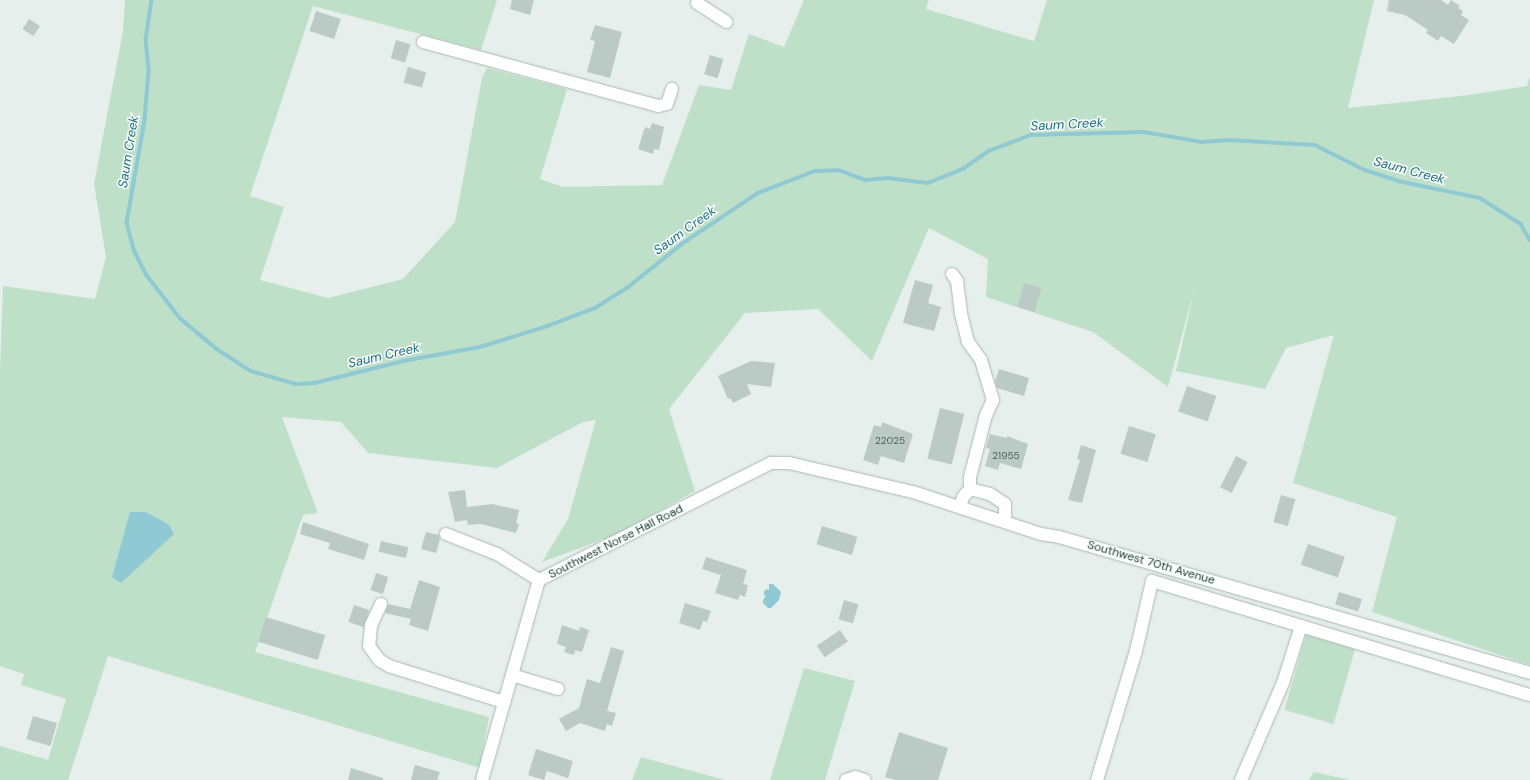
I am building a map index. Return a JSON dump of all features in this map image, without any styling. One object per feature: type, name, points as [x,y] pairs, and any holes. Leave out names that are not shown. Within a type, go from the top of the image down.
[{"type":"street","points":[[697,3],[726,22]]},
{"type":"street","points":[[423,42],[658,106],[667,104],[672,89]]},
{"type":"street","points":[[952,274],[957,282],[961,314],[968,342],[981,360],[992,400],[984,423],[970,477],[970,489],[963,497],[960,507]]},
{"type":"street","name":"Southwest 70th Avenue","points":[[771,463],[789,463],[913,492],[1041,534],[1059,537],[1530,673]]},
{"type":"street","name":"Southwest Norse Hall Road","points":[[482,780],[539,580],[771,463]]},
{"type":"street","points":[[970,489],[990,494],[1005,504],[1005,522]]},
{"type":"street","points":[[446,534],[497,554],[539,580]]},
{"type":"street","points":[[1096,780],[1136,651],[1152,581],[1530,695]]},
{"type":"street","points":[[381,604],[371,625],[369,646],[379,660],[389,666],[504,702]]},
{"type":"street","points":[[1241,780],[1283,683],[1301,626]]},
{"type":"street","points":[[512,675],[558,689]]},
{"type":"street","points":[[846,780],[855,777],[865,780]]},
{"type":"green space","points":[[125,0],[497,0],[481,50],[313,6],[250,196],[284,207],[260,280],[328,298],[403,279],[455,222],[482,78],[487,68],[567,89],[540,179],[563,187],[662,185],[699,85],[731,90],[749,34],[784,47],[804,0],[929,0],[926,9],[1034,41],[1047,0],[1374,0],[1348,108],[1461,96],[1527,86],[1530,76],[1530,665],[1372,612],[1397,517],[1293,483],[1334,335],[1286,348],[1265,389],[1176,371],[1195,286],[1168,387],[1093,332],[986,297],[988,259],[929,228],[872,361],[818,309],[745,313],[669,409],[695,491],[618,534],[542,562],[568,519],[596,420],[583,422],[497,468],[368,453],[341,422],[282,417],[318,513],[303,515],[255,652],[489,717],[480,768],[108,656],[68,780],[0,780],[0,746],[48,760],[66,699],[21,685],[24,674],[0,666],[0,371],[3,286],[95,299],[106,257],[94,184],[123,31]]},
{"type":"green space","points":[[1306,635],[1355,649],[1334,724],[1285,710]]},
{"type":"green space","points":[[804,668],[855,681],[825,780],[770,780]]},
{"type":"green space","points":[[641,757],[725,780],[632,780]]},
{"type":"green space","points":[[1314,772],[1350,780],[1309,780]]},
{"type":"water","points":[[130,512],[146,512],[169,525],[174,534],[121,583],[112,577]]},
{"type":"water","points":[[769,584],[773,584],[781,592],[779,600],[771,608],[768,608],[763,603],[766,596],[764,595],[764,592],[766,589],[769,590]]},
{"type":"building","points":[[512,0],[534,0],[530,15],[510,9]]},
{"type":"building","points":[[1389,0],[1441,0],[1448,5],[1451,0],[1460,6],[1458,8],[1463,11],[1461,15],[1469,20],[1454,44],[1441,36],[1438,41],[1426,33],[1428,30],[1405,15],[1387,11]]},
{"type":"building","points":[[316,11],[341,19],[334,39],[310,31]]},
{"type":"building","points":[[29,19],[40,26],[34,36],[23,29]]},
{"type":"building","points":[[595,25],[622,32],[610,78],[587,72],[595,41],[590,40]]},
{"type":"building","points":[[396,40],[410,44],[405,62],[391,58]]},
{"type":"building","points":[[710,55],[723,59],[718,78],[704,74]]},
{"type":"building","points":[[408,67],[426,72],[422,88],[404,82]]},
{"type":"building","points":[[652,123],[664,127],[659,150],[654,149],[653,154],[638,149],[645,127],[650,129]]},
{"type":"building","points":[[915,280],[933,285],[928,303],[941,307],[934,331],[903,323]]},
{"type":"building","points":[[1024,283],[1041,288],[1034,312],[1017,307]]},
{"type":"building","points":[[751,361],[775,363],[771,387],[747,384],[751,394],[733,403],[730,398],[728,399],[718,376]]},
{"type":"building","points":[[999,369],[1029,378],[1024,396],[997,388],[995,381]]},
{"type":"building","points":[[1187,386],[1216,396],[1208,422],[1178,412]]},
{"type":"building","points":[[940,408],[964,414],[952,465],[927,458]]},
{"type":"building","points":[[882,422],[913,434],[904,463],[881,456],[878,465],[863,460],[874,425],[881,427]]},
{"type":"building","points":[[1129,426],[1156,434],[1147,462],[1121,454]]},
{"type":"building","points":[[990,434],[1007,438],[1007,436],[1028,444],[1021,469],[1000,463],[998,470],[985,466],[990,449],[986,448]]},
{"type":"building","points":[[1081,445],[1096,450],[1082,503],[1068,500],[1080,460],[1077,459]]},
{"type":"building","points":[[1236,456],[1248,462],[1232,493],[1220,487]]},
{"type":"building","points":[[465,490],[467,507],[492,504],[519,510],[516,523],[519,524],[516,533],[481,524],[468,525],[467,520],[455,522],[448,492]]},
{"type":"building","points":[[1281,495],[1295,499],[1288,526],[1273,522]]},
{"type":"building","points":[[303,522],[369,544],[364,560],[328,549],[330,543],[300,534]]},
{"type":"building","points":[[822,526],[857,537],[852,555],[816,544]]},
{"type":"building","points":[[426,532],[439,535],[440,539],[436,553],[421,549]]},
{"type":"building","points":[[381,541],[408,547],[406,558],[379,552]]},
{"type":"building","points":[[1308,544],[1345,557],[1338,577],[1301,565]]},
{"type":"building","points":[[706,557],[747,570],[743,584],[748,585],[745,597],[740,595],[738,600],[715,593],[721,575],[702,569]]},
{"type":"building","points":[[376,573],[388,577],[383,594],[370,590]]},
{"type":"building","points":[[419,580],[440,587],[428,631],[409,625],[411,619],[385,613],[388,604],[410,609]]},
{"type":"building","points":[[1339,592],[1362,599],[1358,611],[1335,604]]},
{"type":"building","points":[[844,600],[858,604],[853,623],[838,619]]},
{"type":"building","points":[[685,603],[711,611],[707,622],[703,621],[700,630],[679,623]]},
{"type":"building","points":[[354,605],[369,610],[364,627],[348,622]]},
{"type":"building","points":[[266,617],[325,635],[318,660],[258,642]]},
{"type":"building","points":[[562,625],[579,631],[580,627],[589,630],[582,652],[575,650],[574,655],[564,652],[566,647],[557,644]]},
{"type":"building","points":[[840,630],[848,642],[825,657],[817,646]]},
{"type":"building","points":[[611,647],[624,651],[607,711],[616,713],[612,726],[607,724],[605,731],[580,723],[566,731],[559,719],[579,708],[587,679],[600,683]]},
{"type":"building","points":[[33,716],[57,723],[50,746],[26,739]]},
{"type":"building","points":[[899,732],[948,748],[938,780],[895,780],[885,777]]},
{"type":"building","points":[[536,749],[573,761],[568,778],[547,771],[544,780],[528,775]]},
{"type":"building","points":[[415,765],[440,772],[437,780],[411,780]]},
{"type":"building","points":[[351,768],[383,778],[383,780],[348,780]]},
{"type":"waterway","name":"Saum Creek","points":[[152,0],[146,40],[149,71],[145,120],[127,223],[135,252],[146,274],[180,318],[217,349],[251,371],[296,384],[315,383],[403,361],[480,347],[548,326],[595,308],[627,288],[682,244],[758,193],[815,171],[839,170],[865,180],[888,178],[928,183],[963,169],[989,151],[1031,135],[1144,132],[1202,142],[1230,140],[1315,145],[1365,170],[1398,181],[1480,198],[1521,224],[1530,240]]}]
